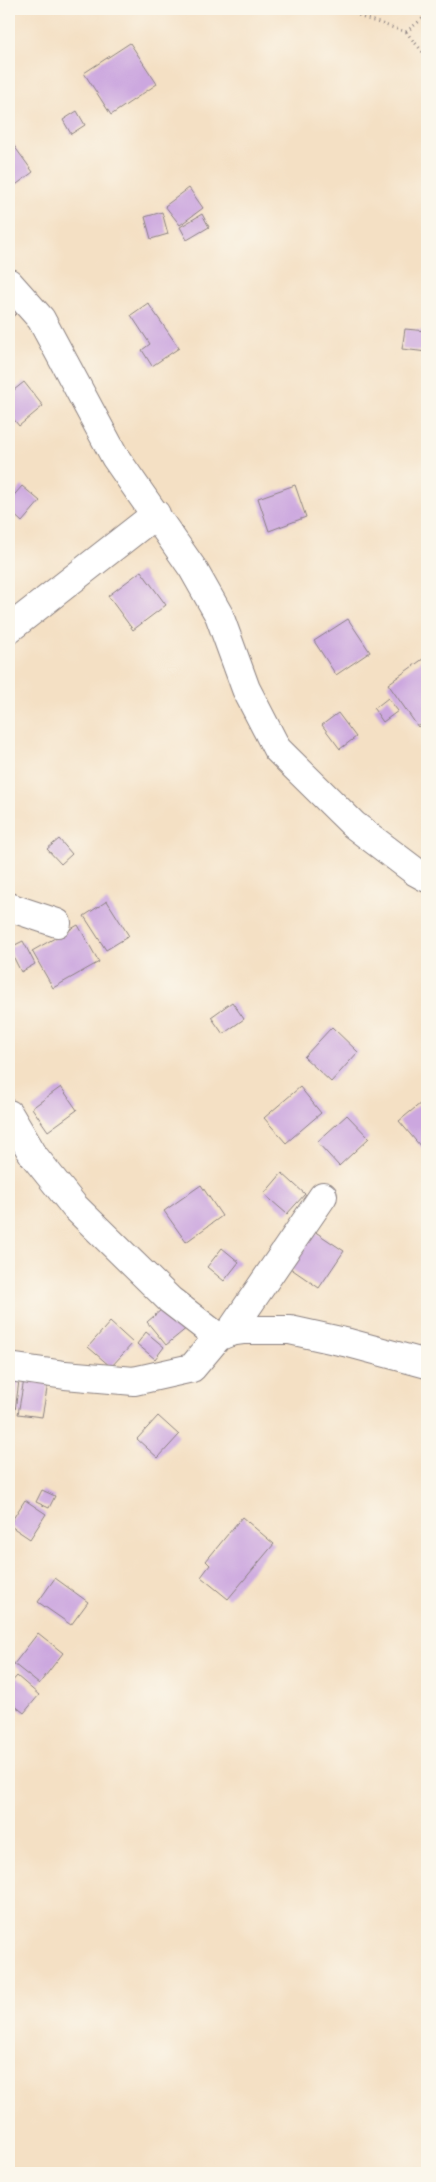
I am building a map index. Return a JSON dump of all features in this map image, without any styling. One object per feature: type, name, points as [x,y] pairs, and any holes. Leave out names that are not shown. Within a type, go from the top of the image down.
[{"type":"street","points":[[9,283],[40,319],[115,457],[193,569],[219,615],[246,689],[277,749],[354,825],[416,872],[427,878]]},
{"type":"street","points":[[9,629],[156,514]]},
{"type":"street","points":[[9,907],[57,923]]},
{"type":"street","points":[[9,1114],[34,1156],[74,1206],[170,1300],[224,1334],[244,1330],[290,1330],[349,1343],[427,1364]]},
{"type":"street","points":[[9,1367],[65,1375],[134,1380],[192,1368],[224,1334],[323,1196]]},
{"type":"path","points":[[350,9],[361,17],[406,32],[427,57]]},
{"type":"path","points":[[406,32],[427,15]]},
{"type":"building","points":[[130,43],[157,84],[111,115],[84,73]]},
{"type":"building","points":[[77,111],[85,125],[71,134],[63,120]]},
{"type":"building","points":[[9,139],[33,172],[9,190]]},
{"type":"building","points":[[189,188],[203,208],[180,225],[165,206]]},
{"type":"building","points":[[162,212],[168,234],[151,239],[145,217]]},
{"type":"building","points":[[202,214],[209,227],[187,240],[180,227]]},
{"type":"building","points":[[148,303],[179,348],[152,366],[142,350],[150,344],[131,315]]},
{"type":"building","points":[[9,304],[17,313],[9,320]]},
{"type":"building","points":[[405,329],[427,331],[427,352],[402,349]]},
{"type":"building","points":[[24,382],[43,406],[19,426],[9,413],[9,394]]},
{"type":"building","points":[[295,485],[306,517],[269,531],[258,498]]},
{"type":"building","points":[[22,486],[40,501],[22,522],[9,510],[9,501]]},
{"type":"building","points":[[141,571],[166,605],[133,630],[108,596]]},
{"type":"building","points":[[348,619],[370,652],[336,675],[314,641]]},
{"type":"building","points":[[427,656],[427,720],[418,727],[388,684]]},
{"type":"building","points":[[388,698],[398,711],[383,722],[374,709]]},
{"type":"building","points":[[338,713],[356,737],[340,749],[322,725]]},
{"type":"building","points":[[59,839],[72,854],[61,864],[47,849]]},
{"type":"building","points":[[107,901],[129,936],[106,950],[84,916]]},
{"type":"building","points":[[78,925],[99,962],[53,988],[32,951]]},
{"type":"building","points":[[23,941],[35,964],[21,972],[9,948]]},
{"type":"building","points":[[232,1002],[244,1019],[223,1034],[211,1017]]},
{"type":"building","points":[[332,1027],[358,1052],[331,1082],[304,1057]]},
{"type":"building","points":[[61,1087],[77,1110],[48,1131],[32,1108]]},
{"type":"building","points":[[300,1087],[321,1113],[286,1143],[264,1118]]},
{"type":"building","points":[[421,1103],[427,1110],[427,1154],[399,1121]]},
{"type":"building","points":[[347,1115],[369,1138],[339,1166],[317,1142]]},
{"type":"building","points":[[282,1173],[305,1194],[287,1214],[264,1194]]},
{"type":"building","points":[[201,1185],[222,1216],[186,1242],[164,1211]]},
{"type":"building","points":[[314,1231],[344,1251],[319,1288],[290,1268]]},
{"type":"building","points":[[222,1248],[239,1262],[224,1281],[207,1267]]},
{"type":"building","points":[[168,1304],[188,1327],[166,1345],[147,1322]]},
{"type":"building","points":[[110,1322],[133,1343],[111,1367],[88,1347]]},
{"type":"building","points":[[146,1332],[164,1347],[155,1359],[137,1344]]},
{"type":"building","points":[[25,1374],[49,1378],[42,1417],[18,1414]]},
{"type":"building","points":[[9,1380],[19,1381],[12,1433],[9,1433]]},
{"type":"building","points":[[158,1416],[179,1435],[158,1458],[137,1439]]},
{"type":"building","points":[[42,1490],[55,1496],[49,1508],[36,1502]]},
{"type":"building","points":[[25,1500],[46,1514],[30,1539],[9,1525]]},
{"type":"building","points":[[242,1517],[274,1544],[228,1599],[201,1577],[210,1565],[206,1561]]},
{"type":"building","points":[[55,1578],[88,1602],[71,1625],[38,1602]]},
{"type":"building","points":[[38,1633],[63,1653],[39,1684],[14,1664]]},
{"type":"building","points":[[17,1676],[39,1695],[24,1713],[9,1701],[9,1685]]}]
